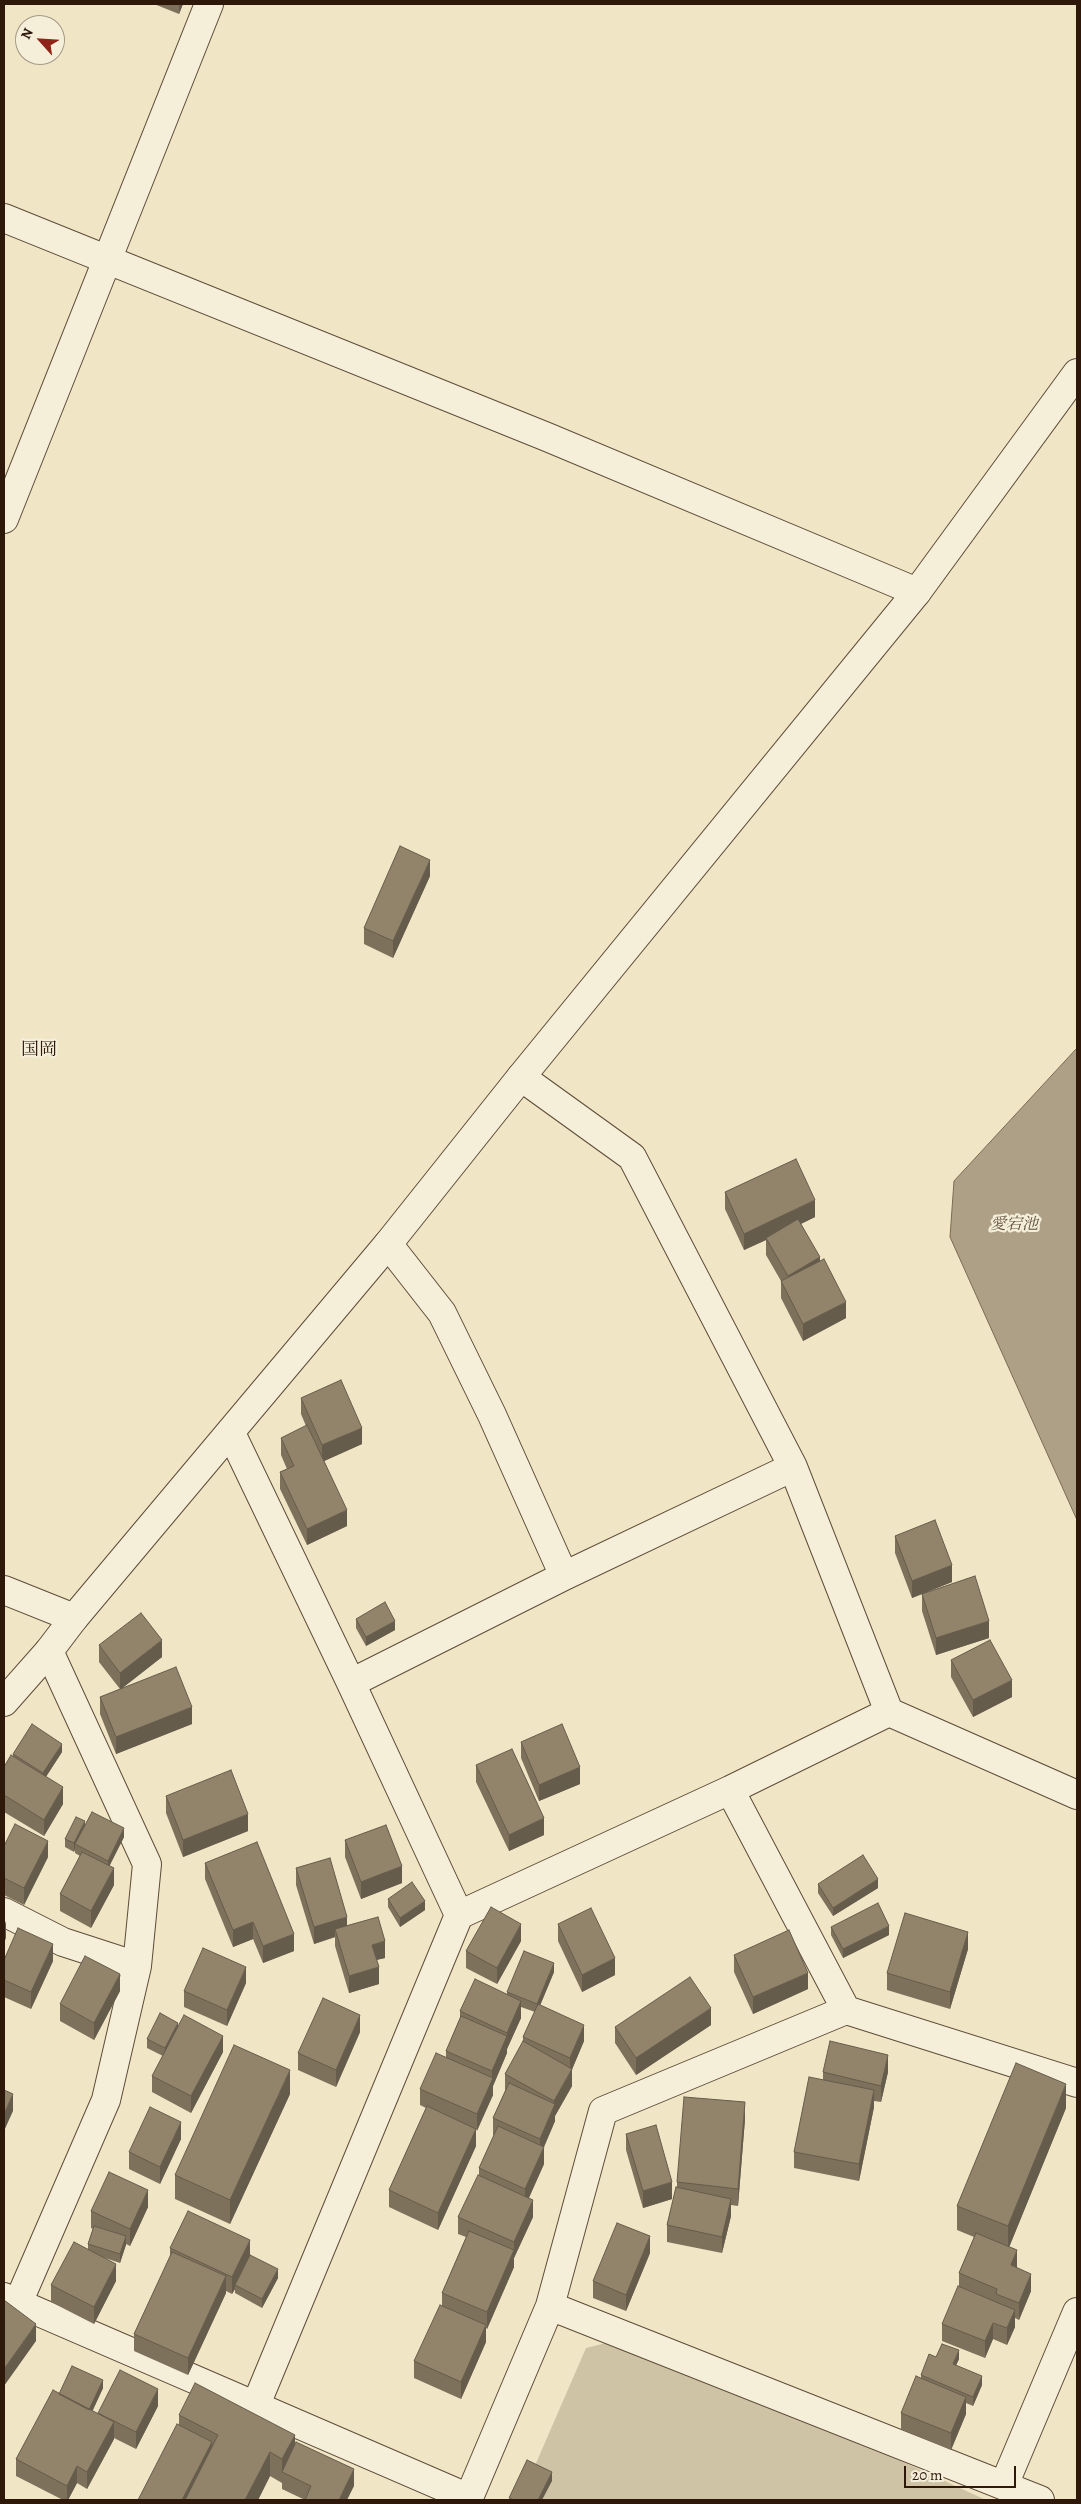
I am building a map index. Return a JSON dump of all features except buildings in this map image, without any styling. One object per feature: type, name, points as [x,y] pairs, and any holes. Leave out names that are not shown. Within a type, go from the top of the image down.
[{"type":"street","points":[[4,519],[209,4]]},
{"type":"street","points":[[4,218],[108,258],[917,592]]},
{"type":"street","points":[[4,1702],[50,1651],[74,1618],[388,1244],[917,592],[1077,373]]},
{"type":"street","points":[[521,1078],[632,1157],[793,1467],[889,1712],[1077,1795]]},
{"type":"street","points":[[388,1244],[442,1313],[492,1415],[564,1576]]},
{"type":"street","points":[[231,1433],[351,1683],[459,1915]]},
{"type":"street","points":[[351,1683],[564,1576],[793,1467]]},
{"type":"street","points":[[4,1590],[74,1618]]},
{"type":"street","points":[[50,1651],[147,1864],[137,1966],[106,2100],[11,2300],[469,2499],[550,2306],[603,2111],[846,2010],[1077,2083]]},
{"type":"street","points":[[255,2407],[459,1915],[730,1790],[889,1712]]},
{"type":"street","points":[[730,1790],[846,2010]]},
{"type":"street","points":[[4,1912],[63,1942],[137,1966]]},
{"type":"street","points":[[550,2306],[1040,2500]]},
{"type":"street","points":[[1004,2485],[1077,2312]]},
{"type":"shaded area","points":[[630,2337],[986,2500],[520,2500],[586,2348]]},
{"type":"water","name":"愛宕池","points":[[1077,1048],[1077,1520],[950,1237],[954,1181]]},
{"type":"district","name":"国岡","points":[[39,1051]]}]
